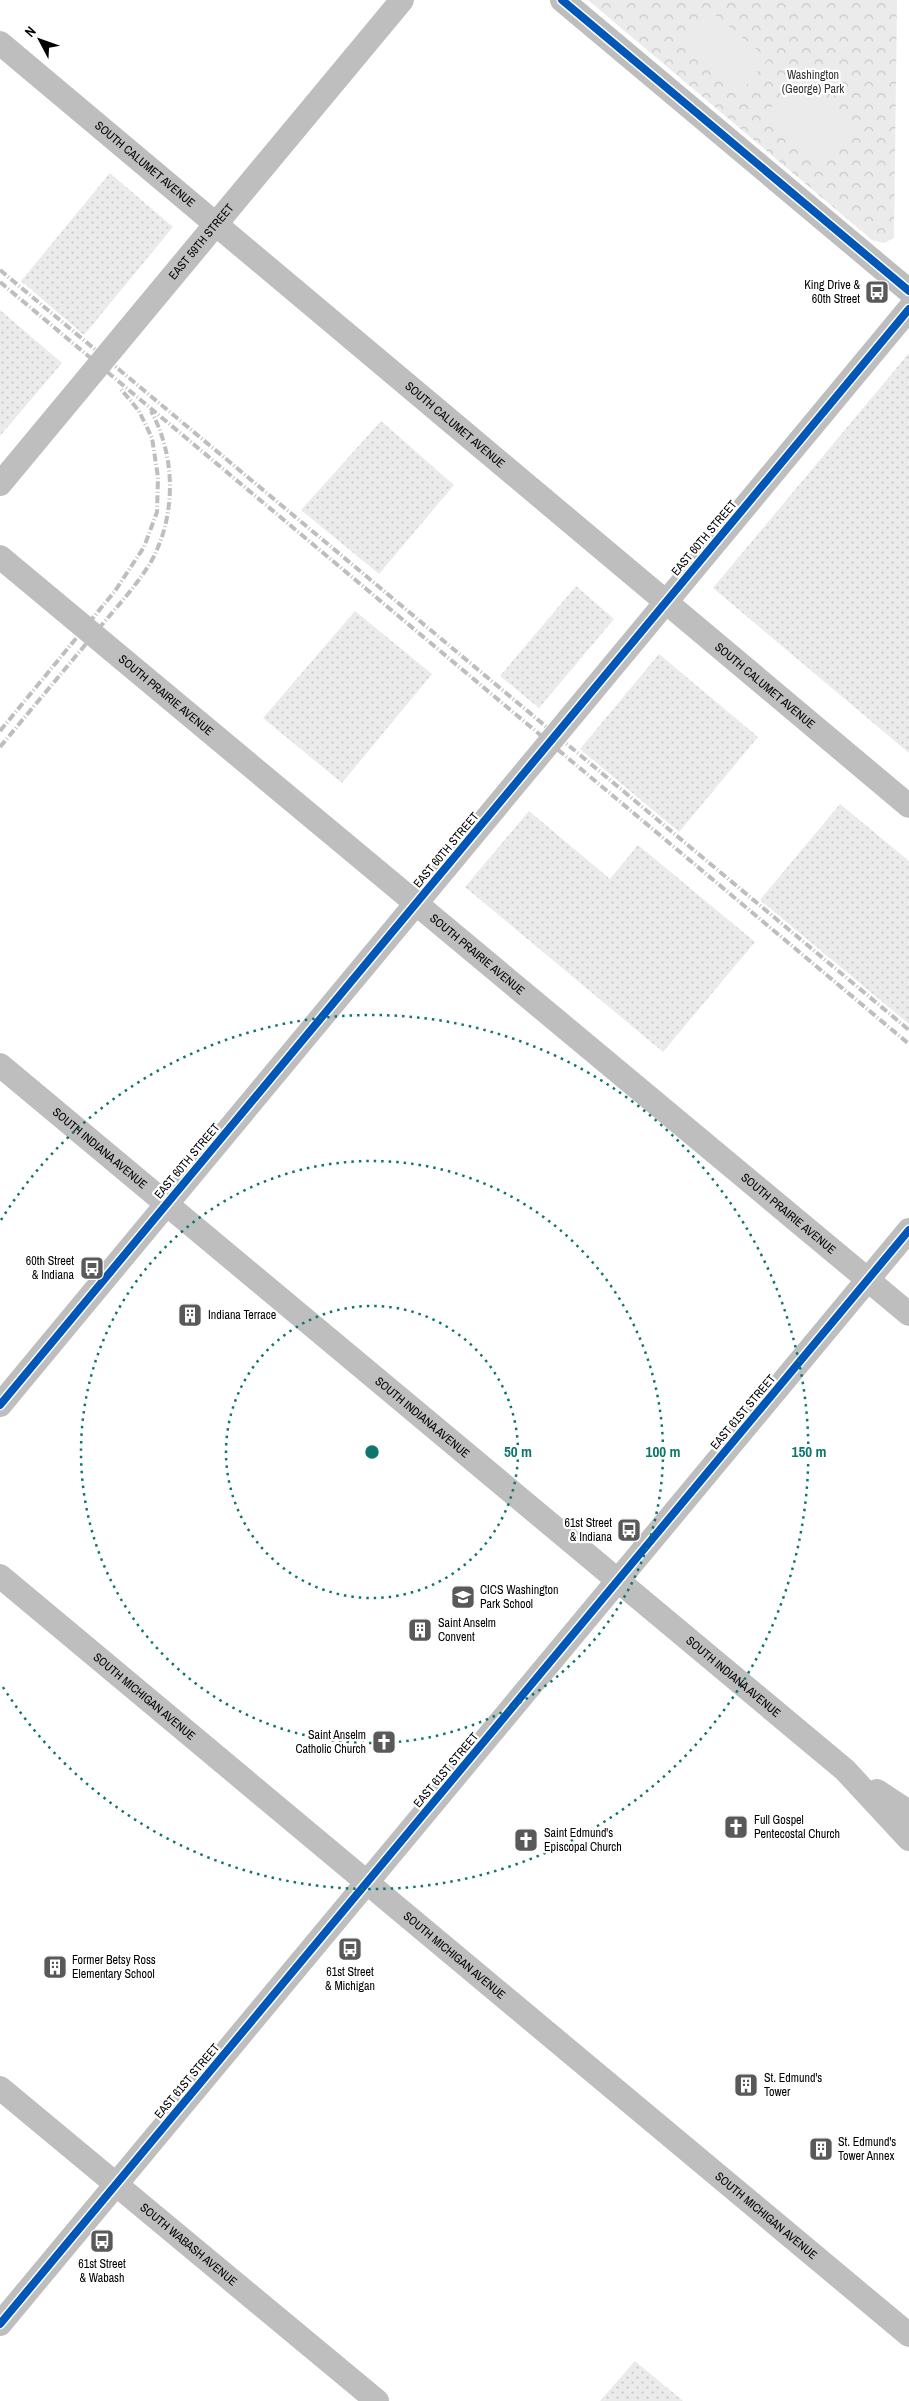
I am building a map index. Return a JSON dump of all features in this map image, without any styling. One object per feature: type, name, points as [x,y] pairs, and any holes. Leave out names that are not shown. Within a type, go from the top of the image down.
[{"type":"street","name":"EAST 59TH STREET","points":[[0,484],[402,0]]},
{"type":"street","points":[[562,0],[909,291]]},
{"type":"street","name":"SOUTH CALUMET AVENUE","points":[[0,43],[217,223],[665,604],[909,806]]},
{"type":"street","name":"EAST 60TH STREET","points":[[0,1405],[909,310]]},
{"type":"street","name":"SOUTH PRAIRIE AVENUE","points":[[0,557],[909,1314]]},
{"type":"street","name":"SOUTH INDIANA AVENUE","points":[[0,1065],[845,1770],[909,1812]]},
{"type":"street","name":"EAST 61ST STREET","points":[[0,2324],[909,1230]]},
{"type":"street","name":"SOUTH MICHIGAN AVENUE","points":[[0,1576],[909,2335]]},
{"type":"street","name":"SOUTH INDIANA AVENUE","points":[[845,1770],[909,1838]]},
{"type":"street","name":"SOUTH WABASH AVENUE","points":[[0,2088],[377,2401]]},
{"type":"green space","name":"Washington (George) Park","points":[[588,0],[897,0],[894,238],[884,243],[872,240]]},
{"type":"green space","points":[[712,12],[768,59],[739,94],[683,46]]},
{"type":"green space","points":[[794,80],[851,128],[822,163],[765,115]]},
{"type":"green space","points":[[110,173],[173,227],[84,335],[21,281]]},
{"type":"green space","points":[[0,310],[62,363],[0,436]]},
{"type":"green space","points":[[909,353],[909,753],[713,588]]},
{"type":"green space","points":[[381,421],[454,485],[379,574],[301,510]]},
{"type":"green space","points":[[576,586],[614,619],[539,708],[500,676]]},
{"type":"green space","points":[[355,611],[432,674],[342,783],[263,718]]},
{"type":"green space","points":[[659,654],[758,737],[679,832],[580,749]]},
{"type":"green space","points":[[840,804],[909,861],[909,1024],[760,900]]},
{"type":"green space","points":[[529,811],[610,879],[638,845],[755,942],[663,1052],[465,887]]},
{"type":"green space","points":[[635,2361],[683,2401],[600,2401]]},
{"type":"railway","points":[[0,270],[909,1030]]},
{"type":"railway","points":[[0,282],[909,1044]]},
{"type":"railway","points":[[0,731],[115,591],[144,547],[157,512],[158,477],[152,438],[139,411],[120,388]]},
{"type":"railway","points":[[0,747],[130,592],[155,554],[167,519],[170,482],[165,446],[151,411]]},
{"type":"cycle path","points":[[562,0],[909,291]]},
{"type":"cycle path","points":[[0,1405],[909,309]]},
{"type":"cycle path","points":[[0,2324],[909,1230]]},
{"type":"place","name":"King Drive & 60th Street","points":[[877,292]]},
{"type":"place","name":"60th Street & Indiana","points":[[92,1268]]},
{"type":"place","name":"Indiana Terrace","points":[[190,1315]]},
{"type":"place","name":"61st Street & Indiana","points":[[629,1530]]},
{"type":"place","name":"CICS Washington Park School","points":[[463,1597]]},
{"type":"place","name":"Saint Anselm Convent","points":[[420,1630]]},
{"type":"place","name":"Saint Anselm Catholic Church","points":[[384,1742]]},
{"type":"place","name":"Full Gospel Pentecostal Church","points":[[736,1827]]},
{"type":"place","name":"Saint Edmund's Episcopal Church","points":[[526,1840]]},
{"type":"place","name":"61st Street & Michigan","points":[[350,1949]]},
{"type":"place","name":"Former Betsy Ross Elementary School","points":[[55,1967]]},
{"type":"place","name":"St. Edmund's Tower","points":[[746,2085]]},
{"type":"place","name":"St. Edmund's Tower Annex","points":[[821,2149]]},
{"type":"place","name":"61st Street & Wabash","points":[[102,2241]]}]
